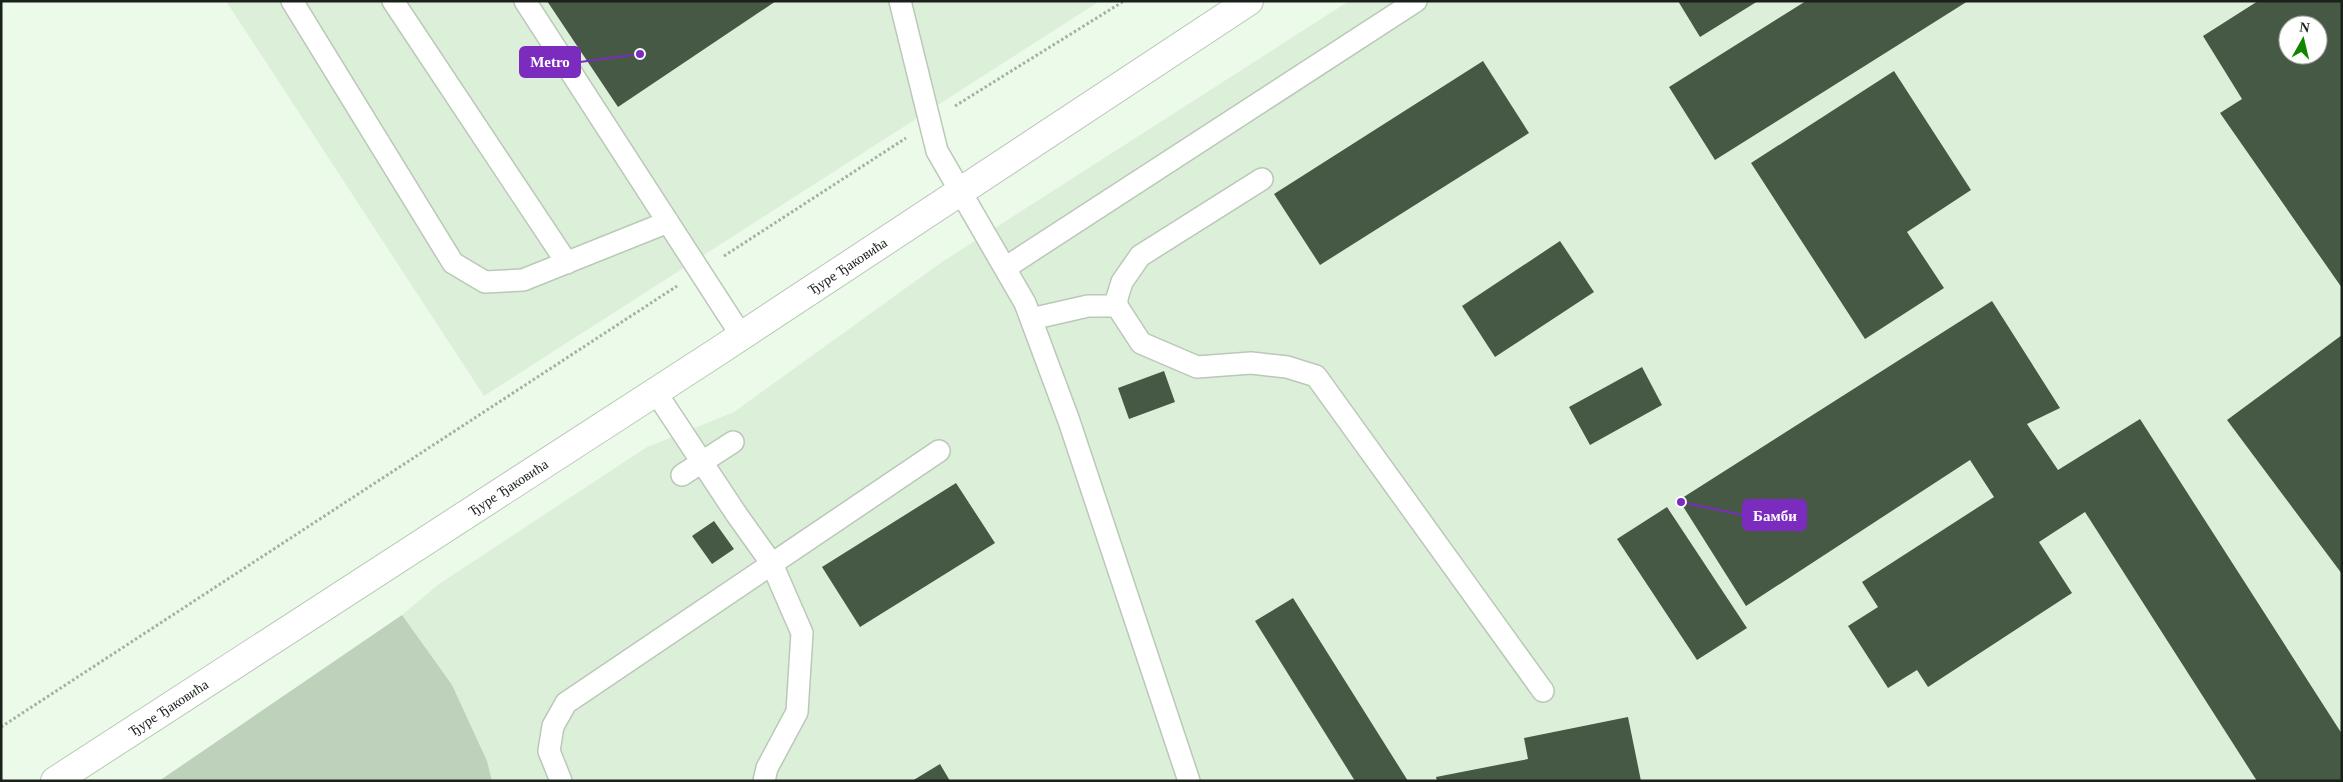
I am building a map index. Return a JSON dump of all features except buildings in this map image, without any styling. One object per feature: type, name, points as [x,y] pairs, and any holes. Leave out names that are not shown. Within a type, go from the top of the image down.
[{"type":"street","name":"Ђуре Ђаковића","points":[[55,781],[656,391],[1249,1]]},
{"type":"lane","points":[[292,1],[453,263],[485,282],[523,280],[668,222]]},
{"type":"lane","points":[[393,1],[567,263]]},
{"type":"lane","points":[[525,1],[741,335]]},
{"type":"lane","points":[[900,1],[937,151],[1025,303],[1069,421],[1188,781]]},
{"type":"lane","points":[[1005,268],[1416,1]]},
{"type":"lane","points":[[1262,179],[1140,256],[1122,282],[1117,298],[1117,306],[1141,343],[1197,367],[1251,363],[1287,367],[1316,376],[1543,691]]},
{"type":"lane","points":[[1031,319],[1088,306],[1117,306]]},
{"type":"lane","points":[[656,391],[772,564],[802,633],[796,712],[767,768],[764,781]]},
{"type":"lane","points":[[682,475],[734,442]]},
{"type":"lane","points":[[562,781],[549,751],[553,726],[566,704],[939,451]]},
{"type":"path","points":[[1,727],[930,122],[1124,1]]},
{"type":"shaded area","points":[[226,1],[1100,1],[484,396]]},
{"type":"shaded area","points":[[1349,1],[2342,1],[2342,781],[492,781],[487,761],[402,615],[439,584],[647,447],[734,412],[942,262]]},
{"type":"shaded area","points":[[402,615],[452,685],[487,761],[492,781],[159,781]]},
{"type":"place","name":"Metro","points":[[640,54]]},
{"type":"place","name":"Бамби","points":[[1681,502]]}]
